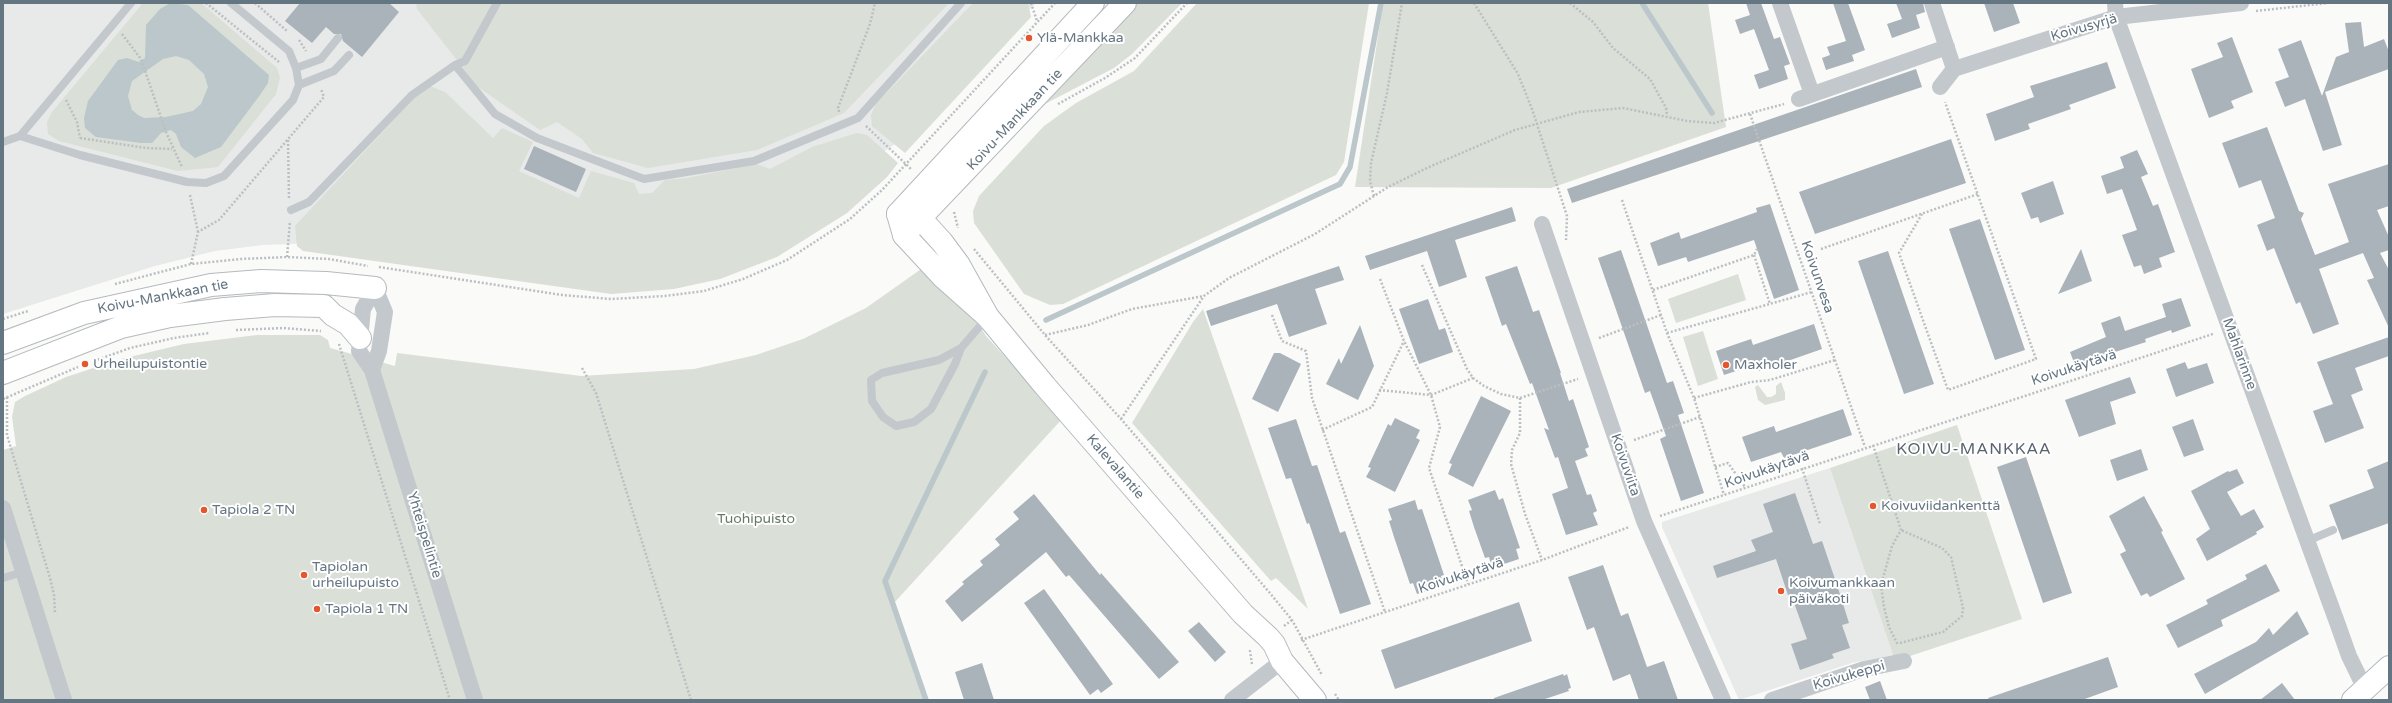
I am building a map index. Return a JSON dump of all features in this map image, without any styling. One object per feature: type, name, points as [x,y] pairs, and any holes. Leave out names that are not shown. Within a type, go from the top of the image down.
[{"type":"main road","name":"Koivu-Mankkaan tie","points":[[898,214],[1093,3]]},
{"type":"main road","name":"Koivu-Mankkaan tie","points":[[904,235],[921,219],[1125,3]]},
{"type":"main road","points":[[898,214],[921,219]]},
{"type":"main road","name":"Kalevalantie","points":[[898,214],[904,235],[943,277],[988,317],[1050,392],[1243,614],[1263,640],[1274,644],[1282,661],[1322,694]]},
{"type":"main road","name":"Kalevalantie","points":[[921,219],[959,265],[988,317]]},
{"type":"main road","name":"Koivu-Mankkaan tie","points":[[3,343],[84,313],[211,285],[261,281],[326,283],[375,288]]},
{"type":"main road","name":"Koivu-Mankkaan tie","points":[[3,373],[91,337],[121,327],[170,316],[275,305],[324,306],[333,315],[348,324],[360,338]]},
{"type":"main road","points":[[2359,694],[2389,667]]},
{"type":"street","points":[[1780,3],[1805,96],[1947,47]]},
{"type":"street","points":[[1932,3],[1954,69],[1940,87]]},
{"type":"street","name":"Koivusyrjä","points":[[1954,69],[2116,10],[2241,3]]},
{"type":"street","name":"Mahlarinne","points":[[2116,10],[2349,656],[2359,694]]},
{"type":"street","name":"Koivuviita","points":[[1542,224],[1644,521],[1723,700]]},
{"type":"street","points":[[372,370],[379,351],[385,312],[375,288]]},
{"type":"street","name":"Yhteispelintie","points":[[375,288],[363,309],[360,350],[372,370],[475,700]]},
{"type":"street","points":[[3,508],[64,700]]},
{"type":"street","points":[[1232,700],[1282,661]]},
{"type":"street","name":"Koivukeppi","points":[[1772,700],[1864,669],[1904,661]]},
{"type":"lane","points":[[3,142],[20,136],[131,3]]},
{"type":"lane","points":[[20,136],[76,154],[187,182],[206,182],[224,176],[293,100],[299,85],[296,68],[289,51],[231,3]]},
{"type":"lane","points":[[291,210],[309,202],[412,95],[455,65],[465,60],[496,3]]},
{"type":"lane","points":[[455,65],[495,114],[537,138],[644,179],[754,161],[858,118],[961,3]]},
{"type":"lane","points":[[296,68],[320,59],[338,38]]},
{"type":"lane","points":[[299,85],[334,71],[349,55]]},
{"type":"lane","points":[[961,348],[938,360],[882,373],[871,380],[872,401],[883,417],[896,426],[914,422],[931,409],[955,364],[961,348],[988,317]]},
{"type":"lane","points":[[2307,541],[2333,530]]},
{"type":"lane","points":[[3,578],[23,572]]},
{"type":"path","points":[[206,3],[280,62],[282,68]]},
{"type":"path","points":[[845,124],[838,108],[870,24],[875,3]]},
{"type":"path","points":[[1031,3],[1037,21]]},
{"type":"path","points":[[109,286],[191,264],[287,257],[329,259],[562,295],[611,299],[665,296],[704,291],[743,279],[787,260],[850,219],[882,190],[1055,3]]},
{"type":"path","points":[[1066,100],[1105,78],[1135,58],[1187,3]]},
{"type":"path","points":[[1374,196],[1370,181],[1371,163],[1387,93],[1402,3]]},
{"type":"path","points":[[1474,3],[1518,74],[1567,216]]},
{"type":"path","points":[[1570,3],[1593,22],[1613,48],[1650,79],[1666,108],[1667,115]]},
{"type":"path","points":[[121,32],[141,59],[166,132]]},
{"type":"path","points":[[1922,214],[1899,253],[1948,390],[2036,358],[1940,87]]},
{"type":"path","points":[[1121,419],[1204,296],[1229,278],[1315,234],[1388,187],[1429,167],[1514,130],[1578,112],[1623,108],[1667,115],[1687,121],[1714,123],[1750,114],[1805,96]]},
{"type":"path","points":[[66,100],[77,122],[80,138],[76,154]]},
{"type":"path","name":"Koivunvesa","points":[[1750,114],[1865,447]]},
{"type":"path","points":[[858,118],[905,164]]},
{"type":"path","points":[[80,138],[146,148],[172,149]]},
{"type":"path","points":[[183,169],[188,170]]},
{"type":"path","points":[[1821,249],[1978,194]]},
{"type":"path","points":[[1622,200],[1667,333],[1694,398],[1724,495]]},
{"type":"path","points":[[954,210],[957,228],[961,232]]},
{"type":"path","points":[[972,247],[1045,335],[1121,419],[1292,620],[1301,640],[1323,676]]},
{"type":"path","points":[[1653,290],[1754,255],[1757,249]]},
{"type":"path","points":[[1754,255],[1770,304]]},
{"type":"path","points":[[1422,265],[1439,309],[1447,320],[1473,378],[1484,386],[1501,394],[1520,398],[1593,374]]},
{"type":"path","points":[[1380,279],[1404,341],[1431,395],[1440,427],[1429,468],[1468,584]]},
{"type":"path","points":[[1667,333],[1812,292]]},
{"type":"path","points":[[1045,335],[1088,325],[1132,309],[1204,296]]},
{"type":"path","points":[[3,319],[31,310]]},
{"type":"path","points":[[1272,315],[1282,341],[1306,351],[1312,398],[1385,612]]},
{"type":"path","points":[[1594,340],[1661,315]]},
{"type":"path","points":[[229,330],[283,328],[309,329],[328,334]]},
{"type":"path","name":"Koivukäytävä","points":[[1301,640],[1542,560],[1644,521],[1745,487],[2230,328]]},
{"type":"path","points":[[93,361],[130,348],[159,341],[213,332]]},
{"type":"path","points":[[1322,430],[1372,407],[1404,341]]},
{"type":"path","points":[[338,343],[450,700]]},
{"type":"path","points":[[1694,398],[1751,382],[1770,380],[1835,360]]},
{"type":"path","points":[[3,399],[86,364]]},
{"type":"path","points":[[582,368],[596,393],[690,700]]},
{"type":"path","points":[[1379,390],[1431,395],[1473,378]]},
{"type":"path","points":[[7,397],[7,435],[52,584],[55,618]]},
{"type":"path","points":[[1520,398],[1520,434],[1512,450],[1511,464],[1525,514],[1542,560]]},
{"type":"path","points":[[1618,445],[1700,417]]},
{"type":"path","points":[[1873,445],[1902,530],[1890,554],[1881,585],[1889,627],[1898,644],[1904,661]]},
{"type":"path","points":[[1715,467],[1728,463],[1745,487]]},
{"type":"path","points":[[1802,468],[1820,524]]},
{"type":"path","points":[[1898,644],[1943,632],[1962,616],[1963,608],[1951,557],[1942,548],[1902,530]]},
{"type":"path","points":[[1250,671],[1252,666],[1250,651],[1292,620]]},
{"type":"path","points":[[1322,694],[1340,700]]},
{"type":"shaded area","points":[[3,3],[1036,3],[900,141],[847,175],[321,243],[263,245],[215,251],[155,266],[3,314]]},
{"type":"shaded area","points":[[170,3],[188,5],[269,75],[268,83],[260,95],[221,147],[195,158],[181,147],[176,134],[171,130],[161,133],[152,143],[141,143],[96,137],[85,128],[84,118],[88,101],[118,60],[127,58],[139,62],[145,58],[146,25],[160,9]],"holes":[[[176,56],[189,60],[204,74],[208,87],[201,104],[193,111],[166,117],[144,118],[132,110],[128,96],[132,81],[163,59]]]},
{"type":"shaded area","name":"Koivumankkaan päiväkoti","points":[[1830,468],[1893,655],[1852,663],[1739,700],[1662,527],[1662,522]]},
{"type":"green space","points":[[143,3],[201,3],[277,68],[280,78],[276,94],[218,167],[178,171],[59,141],[48,134],[47,122],[52,112]]},
{"type":"green space","points":[[416,3],[949,3],[844,113],[757,150],[648,168],[593,153],[582,139],[557,122],[540,130],[478,87],[417,9]]},
{"type":"green space","points":[[973,3],[1028,3],[1031,17],[905,153],[872,126],[871,115],[876,104]]},
{"type":"green space","points":[[1136,3],[1182,3],[1132,54],[1114,68],[1043,105]]},
{"type":"green space","points":[[1197,3],[1369,3],[1344,162],[1336,175],[1063,304],[1050,305],[1024,294],[974,223],[973,211],[979,196],[1044,126],[1076,103],[1134,71]]},
{"type":"green space","points":[[1383,3],[1708,3],[1726,127],[1551,188],[1355,187]]},
{"type":"green space","points":[[430,86],[445,92],[493,138],[502,128],[533,142],[519,171],[579,198],[591,171],[634,183],[639,194],[652,193],[665,180],[687,178],[756,164],[770,169],[812,147],[857,133],[867,135],[898,163],[887,177],[847,213],[777,257],[720,279],[674,289],[611,294],[303,251],[297,246],[295,226],[419,93]]},
{"type":"green space","name":"Tuohipuisto","points":[[924,267],[976,320],[986,336],[1062,419],[894,603],[924,700],[3,700],[3,450],[16,446],[12,417],[15,402],[25,396],[66,377],[121,359],[184,344],[257,335],[320,335],[328,340],[330,348],[395,366],[397,353],[581,376],[694,369],[756,355],[803,339],[866,308]]},
{"type":"green space","points":[[1738,274],[1746,300],[1676,323],[1668,299]]},
{"type":"green space","points":[[1203,309],[1308,609],[1276,578],[1271,581],[1132,423],[1193,322]]},
{"type":"green space","points":[[1703,331],[1718,379],[1698,386],[1683,337]]},
{"type":"green space","points":[[1781,382],[1785,393],[1785,400],[1765,405],[1758,400],[1755,387],[1758,385],[1767,397],[1771,397],[1776,394],[1776,386]]},
{"type":"green space","name":"Koivuviidankenttä","points":[[1957,425],[2022,619],[1895,661],[1830,468]]},
{"type":"building","points":[[300,3],[389,3],[399,12],[362,57],[343,41],[341,34],[334,34],[326,27],[312,43],[285,21]]},
{"type":"building","points":[[1746,3],[1761,3],[1774,39],[1780,37],[1790,64],[1784,66],[1788,79],[1759,89],[1754,75],[1769,70],[1754,29],[1740,34],[1735,20],[1750,15]]},
{"type":"building","points":[[1833,3],[1848,3],[1865,50],[1852,55],[1854,61],[1826,70],[1822,58],[1830,55],[1827,47],[1846,41]]},
{"type":"building","points":[[1896,3],[1923,3],[1925,12],[1916,15],[1920,28],[1892,38],[1887,24],[1902,19]]},
{"type":"building","points":[[1984,3],[2013,3],[2020,23],[1994,32]]},
{"type":"building","points":[[2361,22],[2364,47],[2384,39],[2389,52],[2389,69],[2325,92],[2342,145],[2323,151],[2305,99],[2285,107],[2275,82],[2289,77],[2278,49],[2301,40],[2322,96],[2336,57],[2349,52],[2345,23]]},
{"type":"building","points":[[2232,37],[2253,92],[2231,101],[2234,108],[2209,118],[2191,69],[2223,57],[2217,43]]},
{"type":"building","points":[[2107,62],[2116,88],[2069,105],[2071,109],[2028,124],[2030,129],[1995,141],[1986,114],[2034,97],[2030,86]]},
{"type":"building","points":[[1916,69],[1922,87],[1572,203],[1567,189]]},
{"type":"building","points":[[2267,127],[2299,211],[2304,213],[2301,219],[2315,255],[2349,242],[2328,184],[2389,164],[2389,206],[2377,210],[2389,237],[2389,250],[2380,253],[2389,270],[2389,328],[2367,280],[2374,278],[2363,253],[2319,269],[2339,324],[2313,334],[2300,302],[2296,304],[2274,248],[2267,251],[2257,225],[2275,218],[2261,180],[2239,188],[2222,143]]},
{"type":"building","points":[[1951,139],[1966,183],[1815,234],[1799,192]]},
{"type":"building","points":[[534,146],[586,169],[576,192],[524,169]]},
{"type":"building","points":[[2137,150],[2148,174],[2141,177],[2153,206],[2158,204],[2175,252],[2159,258],[2162,267],[2144,274],[2141,265],[2134,267],[2122,235],[2137,230],[2122,189],[2107,194],[2101,176],[2124,168],[2120,157]]},
{"type":"building","points":[[2053,181],[2064,214],[2040,223],[2038,217],[2031,219],[2021,193]]},
{"type":"building","points":[[1770,204],[1799,290],[1774,299],[1754,240],[1688,262],[1686,257],[1658,266],[1650,243],[1679,232],[1681,239],[1757,212],[1756,208]]},
{"type":"building","points":[[1512,207],[1516,221],[1455,240],[1467,277],[1439,287],[1427,251],[1370,270],[1365,256]]},
{"type":"building","points":[[1980,219],[2025,350],[1995,360],[1949,229]]},
{"type":"building","points":[[2081,249],[2092,281],[2058,294]]},
{"type":"building","points":[[1621,250],[1667,383],[1673,381],[1684,413],[1678,415],[1704,493],[1681,501],[1660,439],[1666,436],[1650,391],[1645,393],[1598,258]]},
{"type":"building","points":[[1888,251],[1934,384],[1904,394],[1858,261]]},
{"type":"building","points":[[1339,266],[1344,280],[1315,289],[1327,324],[1289,337],[1277,304],[1211,326],[1206,311]]},
{"type":"building","points":[[1517,266],[1533,312],[1539,310],[1569,401],[1573,399],[1589,447],[1585,449],[1588,456],[1575,461],[1587,495],[1591,494],[1597,511],[1593,513],[1598,525],[1566,535],[1552,494],[1568,488],[1558,457],[1555,458],[1544,428],[1549,430],[1532,383],[1530,384],[1506,324],[1502,326],[1485,277]]},
{"type":"building","points":[[2181,298],[2191,326],[2172,333],[2171,330],[2145,339],[2146,342],[2075,365],[2070,352],[2106,337],[2101,323],[2120,316],[2125,331],[2166,317],[2162,304]]},
{"type":"building","points":[[1428,299],[1439,330],[1445,328],[1453,352],[1419,364],[1399,309]]},
{"type":"building","points":[[1814,324],[1822,349],[1759,371],[1757,364],[1724,375],[1716,351],[1751,339],[1753,345]]},
{"type":"building","points":[[1360,325],[1374,366],[1358,400],[1326,384],[1339,358],[1341,364]]},
{"type":"building","points":[[2389,337],[2389,356],[2355,368],[2363,390],[2351,395],[2364,428],[2325,443],[2313,411],[2333,404],[2317,362]]},
{"type":"building","points":[[1274,353],[1280,353],[1301,364],[1278,412],[1252,399]]},
{"type":"building","points":[[2185,362],[2188,369],[2207,363],[2214,383],[2176,397],[2166,369]]},
{"type":"building","points":[[2130,377],[2136,393],[2110,402],[2116,424],[2079,437],[2065,400]]},
{"type":"building","points":[[1481,396],[1511,411],[1473,487],[1448,474],[1452,464],[1449,463]]},
{"type":"building","points":[[1843,409],[1852,435],[1784,458],[1781,452],[1751,462],[1742,437],[1774,426],[1776,432]]},
{"type":"building","points":[[1395,418],[1420,430],[1416,438],[1420,440],[1395,492],[1366,477],[1371,468],[1368,467],[1388,424],[1391,426]]},
{"type":"building","points":[[1296,419],[1312,466],[1317,465],[1340,533],[1345,531],[1371,604],[1340,614],[1309,523],[1307,524],[1291,478],[1286,479],[1268,428]]},
{"type":"building","points":[[2193,419],[2204,450],[2184,457],[2172,427]]},
{"type":"building","points":[[2141,449],[2148,470],[2117,481],[2110,460]]},
{"type":"building","points":[[2026,457],[2072,593],[2043,603],[1997,467]]},
{"type":"building","points":[[2389,461],[2389,523],[2342,540],[2329,505],[2374,488],[2367,470]]},
{"type":"building","points":[[2237,469],[2244,483],[2227,492],[2241,516],[2254,509],[2264,527],[2256,532],[2257,534],[2207,561],[2196,539],[2210,529],[2191,491],[2228,471]]},
{"type":"building","points":[[1495,490],[1499,500],[1503,498],[1520,548],[1516,549],[1519,559],[1492,568],[1489,557],[1485,558],[1474,527],[1469,511],[1472,510],[1468,500]]},
{"type":"building","points":[[1795,493],[1813,544],[1822,541],[1849,623],[1842,625],[1850,648],[1832,654],[1834,658],[1800,670],[1791,644],[1807,639],[1793,600],[1790,601],[1776,559],[1717,578],[1713,566],[1756,551],[1751,540],[1773,532],[1763,504]]},
{"type":"building","points":[[1034,494],[1100,575],[1101,573],[1179,662],[1159,679],[1069,575],[1066,577],[1046,552],[962,622],[945,601],[964,584],[962,582],[983,565],[980,561],[1000,545],[995,539],[1019,519],[1013,512]]},
{"type":"building","points":[[2144,496],[2163,531],[2161,532],[2185,579],[2150,597],[2147,593],[2141,596],[2120,554],[2126,551],[2109,516]]},
{"type":"building","points":[[1415,500],[1418,510],[1422,509],[1444,575],[1441,576],[1444,585],[1417,594],[1413,583],[1410,584],[1389,521],[1392,520],[1388,509]]},
{"type":"building","points":[[2266,564],[2280,591],[2221,620],[2223,626],[2178,648],[2166,625],[2208,604],[2206,600],[2247,579],[2245,575]]},
{"type":"building","points":[[1603,565],[1621,616],[1628,613],[1647,667],[1664,661],[1678,700],[1639,700],[1630,674],[1613,681],[1594,627],[1587,630],[1568,577]]},
{"type":"building","points":[[1044,589],[1113,684],[1101,693],[1098,689],[1090,695],[1024,603]]},
{"type":"building","points":[[1519,602],[1532,641],[1395,689],[1381,650]]},
{"type":"building","points":[[2297,611],[2309,634],[2205,694],[2194,674],[2256,642],[2269,628],[2273,635]]},
{"type":"building","points":[[1199,622],[1226,652],[1215,662],[1188,631]]},
{"type":"building","points":[[2108,657],[2118,687],[2082,700],[1989,700],[1988,698]]},
{"type":"building","points":[[982,663],[994,700],[964,700],[955,672]]},
{"type":"building","points":[[1563,674],[1564,676],[1567,674],[1571,688],[1568,689],[1569,691],[1542,700],[1494,700],[1494,698]]},
{"type":"building","points":[[1880,681],[1887,700],[1870,700],[1865,687]]},
{"type":"building","points":[[2282,683],[2295,700],[2260,700]]},
{"type":"waterway","points":[[1046,320],[1340,184],[1350,167],[1381,3]]},
{"type":"waterway","points":[[1642,3],[1712,113]]},
{"type":"waterway","points":[[926,700],[885,581],[985,372]]},
{"type":"place","name":"Ylä-Mankkaa","points":[[1029,38]]},
{"type":"place","name":"Urheilupuistontie","points":[[85,364]]},
{"type":"place","name":"Maxholer","points":[[1726,365]]},
{"type":"place","name":"Koivuviidankenttä","points":[[1873,506]]},
{"type":"place","name":"Tapiola 2 TN","points":[[204,510]]},
{"type":"place","name":"Tapiolan urheilupuisto","points":[[304,575]]},
{"type":"place","name":"Koivumankkaan päiväkoti","points":[[1781,591]]},
{"type":"place","name":"Tapiola 1 TN","points":[[317,609]]},
{"type":"district","name":"KOIVU-MANKKAA","points":[[1974,450]]}]
